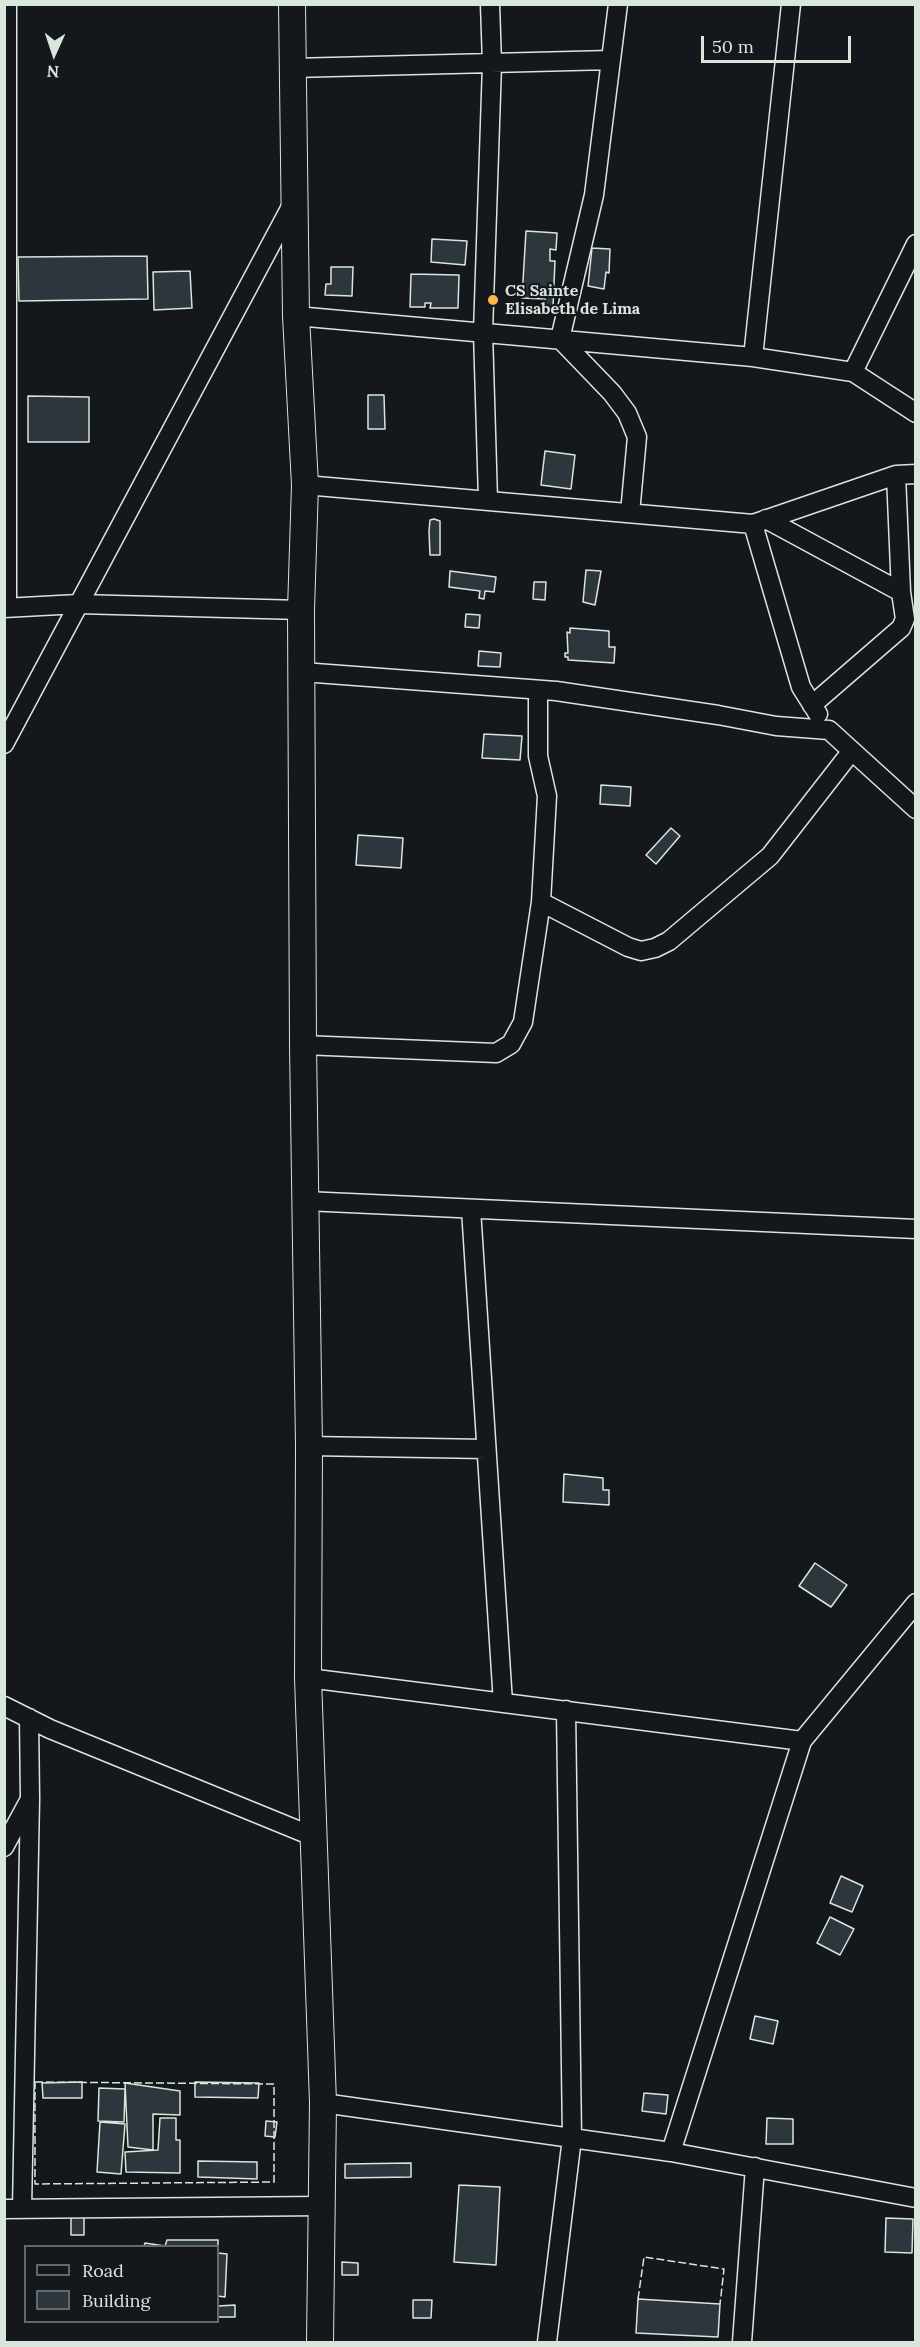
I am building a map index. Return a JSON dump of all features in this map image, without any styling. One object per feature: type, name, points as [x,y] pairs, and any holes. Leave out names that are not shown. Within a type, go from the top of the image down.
[{"type":"street","points":[[7,4],[6,608],[78,604],[301,610]]},
{"type":"street","points":[[292,4],[296,316],[305,485],[301,610],[303,1045],[309,1446],[308,1678],[323,2103],[320,2343]]},
{"type":"street","points":[[488,500],[483,332],[492,64],[490,4]]},
{"type":"street","points":[[560,339],[594,195],[618,4]]},
{"type":"street","points":[[753,357],[792,4]]},
{"type":"street","points":[[292,68],[611,60]]},
{"type":"street","points":[[4,744],[293,203]]},
{"type":"street","points":[[853,372],[915,244]]},
{"type":"street","points":[[296,316],[753,357],[853,372],[915,413]]},
{"type":"street","points":[[560,339],[612,393],[627,413],[637,437],[630,513]]},
{"type":"street","points":[[760,522],[896,475],[915,474]]},
{"type":"street","points":[[813,705],[901,628],[905,619],[901,592],[896,475]]},
{"type":"street","points":[[305,485],[760,522],[901,592]]},
{"type":"street","points":[[760,522],[801,687],[829,730],[915,809]]},
{"type":"street","points":[[302,672],[538,690],[706,713],[776,726],[829,730]]},
{"type":"street","points":[[303,1045],[496,1053],[511,1044],[523,1022],[541,902],[548,796],[538,756],[538,690]]},
{"type":"street","points":[[541,902],[628,947],[641,951],[655,948],[669,941],[770,856],[851,752]]},
{"type":"street","points":[[305,1201],[915,1229]]},
{"type":"street","points":[[471,1209],[503,1702]]},
{"type":"street","points":[[309,1446],[486,1449]]},
{"type":"street","points":[[671,2152],[802,1741],[915,1603]]},
{"type":"street","points":[[308,1678],[802,1741]]},
{"type":"street","points":[[4,1706],[50,1729],[312,1836]]},
{"type":"street","points":[[547,2343],[572,2138],[566,1710]]},
{"type":"street","points":[[29,1718],[30,1799],[13,2208],[321,2206]]},
{"type":"street","points":[[4,1847],[30,1799]]},
{"type":"street","points":[[323,2103],[671,2152],[915,2198]]},
{"type":"street","points":[[742,2343],[755,2167]]},
{"type":"building","points":[[526,231],[557,233],[556,250],[550,249],[550,261],[555,261],[553,307],[544,306],[545,299],[522,298]]},
{"type":"building","points":[[432,239],[467,241],[465,265],[431,262]]},
{"type":"building","points":[[592,248],[610,249],[609,273],[606,272],[604,289],[588,286]]},
{"type":"building","points":[[147,256],[148,299],[19,301],[18,257]]},
{"type":"building","points":[[331,267],[353,267],[352,296],[325,295],[326,284],[331,284]]},
{"type":"building","points":[[190,271],[192,308],[154,310],[153,272]]},
{"type":"building","points":[[411,274],[459,275],[458,308],[430,308],[431,303],[425,303],[425,307],[410,307]]},
{"type":"building","points":[[368,395],[384,395],[385,429],[368,429]]},
{"type":"building","points":[[28,396],[89,397],[89,442],[28,442]]},
{"type":"building","points":[[545,451],[575,455],[571,489],[541,485]]},
{"type":"building","points":[[430,520],[440,521],[440,555],[430,555]]},
{"type":"building","points":[[586,570],[601,571],[595,605],[583,602]]},
{"type":"building","points":[[450,571],[496,577],[494,592],[485,591],[484,599],[479,598],[480,591],[449,587]]},
{"type":"building","points":[[534,582],[546,582],[545,600],[533,599]]},
{"type":"building","points":[[466,614],[480,615],[479,628],[465,627]]},
{"type":"building","points":[[570,628],[609,631],[609,647],[615,647],[614,663],[568,660],[565,653],[568,653],[567,632],[570,633]]},
{"type":"building","points":[[479,651],[501,653],[500,667],[478,666]]},
{"type":"building","points":[[484,734],[522,736],[520,760],[482,758]]},
{"type":"building","points":[[601,785],[631,787],[630,806],[600,804]]},
{"type":"building","points":[[671,828],[680,836],[656,864],[646,855]]},
{"type":"building","points":[[358,835],[403,838],[401,868],[356,865]]},
{"type":"building","points":[[564,1474],[603,1478],[603,1490],[609,1490],[609,1505],[563,1502]]},
{"type":"building","points":[[815,1563],[847,1585],[831,1607],[799,1586]]},
{"type":"building","points":[[841,1876],[863,1886],[852,1912],[830,1903]]},
{"type":"building","points":[[830,1917],[854,1929],[840,1955],[817,1943]]},
{"type":"building","points":[[755,2016],[778,2021],[773,2044],[750,2039]]},
{"type":"building","points":[[82,2082],[82,2098],[43,2098],[42,2083]]},
{"type":"building","points":[[195,2082],[259,2083],[258,2098],[195,2097]]},
{"type":"building","points":[[125,2083],[180,2091],[180,2115],[153,2114],[153,2150],[128,2147]]},
{"type":"building","points":[[99,2088],[125,2089],[124,2122],[98,2121]]},
{"type":"building","points":[[644,2093],[668,2095],[666,2114],[642,2111]]},
{"type":"building","points":[[160,2118],[176,2118],[176,2140],[180,2140],[180,2173],[126,2172],[125,2152],[158,2150]]},
{"type":"building","points":[[767,2118],[793,2119],[793,2144],[766,2144]]},
{"type":"building","points":[[266,2121],[277,2122],[275,2137],[265,2136]]},
{"type":"building","points":[[100,2122],[125,2124],[121,2174],[97,2172]]},
{"type":"building","points":[[198,2161],[257,2162],[257,2179],[198,2177]]},
{"type":"building","points":[[411,2163],[411,2177],[345,2178],[345,2164]]},
{"type":"building","points":[[459,2185],[500,2187],[496,2265],[454,2262]]},
{"type":"building","points":[[71,2214],[84,2214],[84,2235],[71,2235]]},
{"type":"building","points":[[886,2218],[913,2219],[912,2253],[885,2252]]},
{"type":"building","points":[[167,2240],[218,2240],[218,2245],[165,2245]]},
{"type":"building","points":[[219,2253],[227,2254],[225,2297],[219,2296]]},
{"type":"building","points":[[342,2262],[358,2263],[358,2275],[342,2275]]},
{"type":"building","points":[[638,2299],[720,2304],[718,2337],[636,2333]]},
{"type":"building","points":[[413,2300],[432,2300],[431,2318],[413,2318]]},
{"type":"building","points":[[235,2305],[235,2317],[219,2317],[219,2306]]},
{"type":"fence","points":[[35,2082],[274,2084],[274,2182],[35,2184],[35,2082]]},
{"type":"fence","points":[[638,2299],[644,2257],[724,2269],[720,2304]]},
{"type":"place","name":"CS Sainte Elisabeth de Lima","points":[[493,300]]}]
